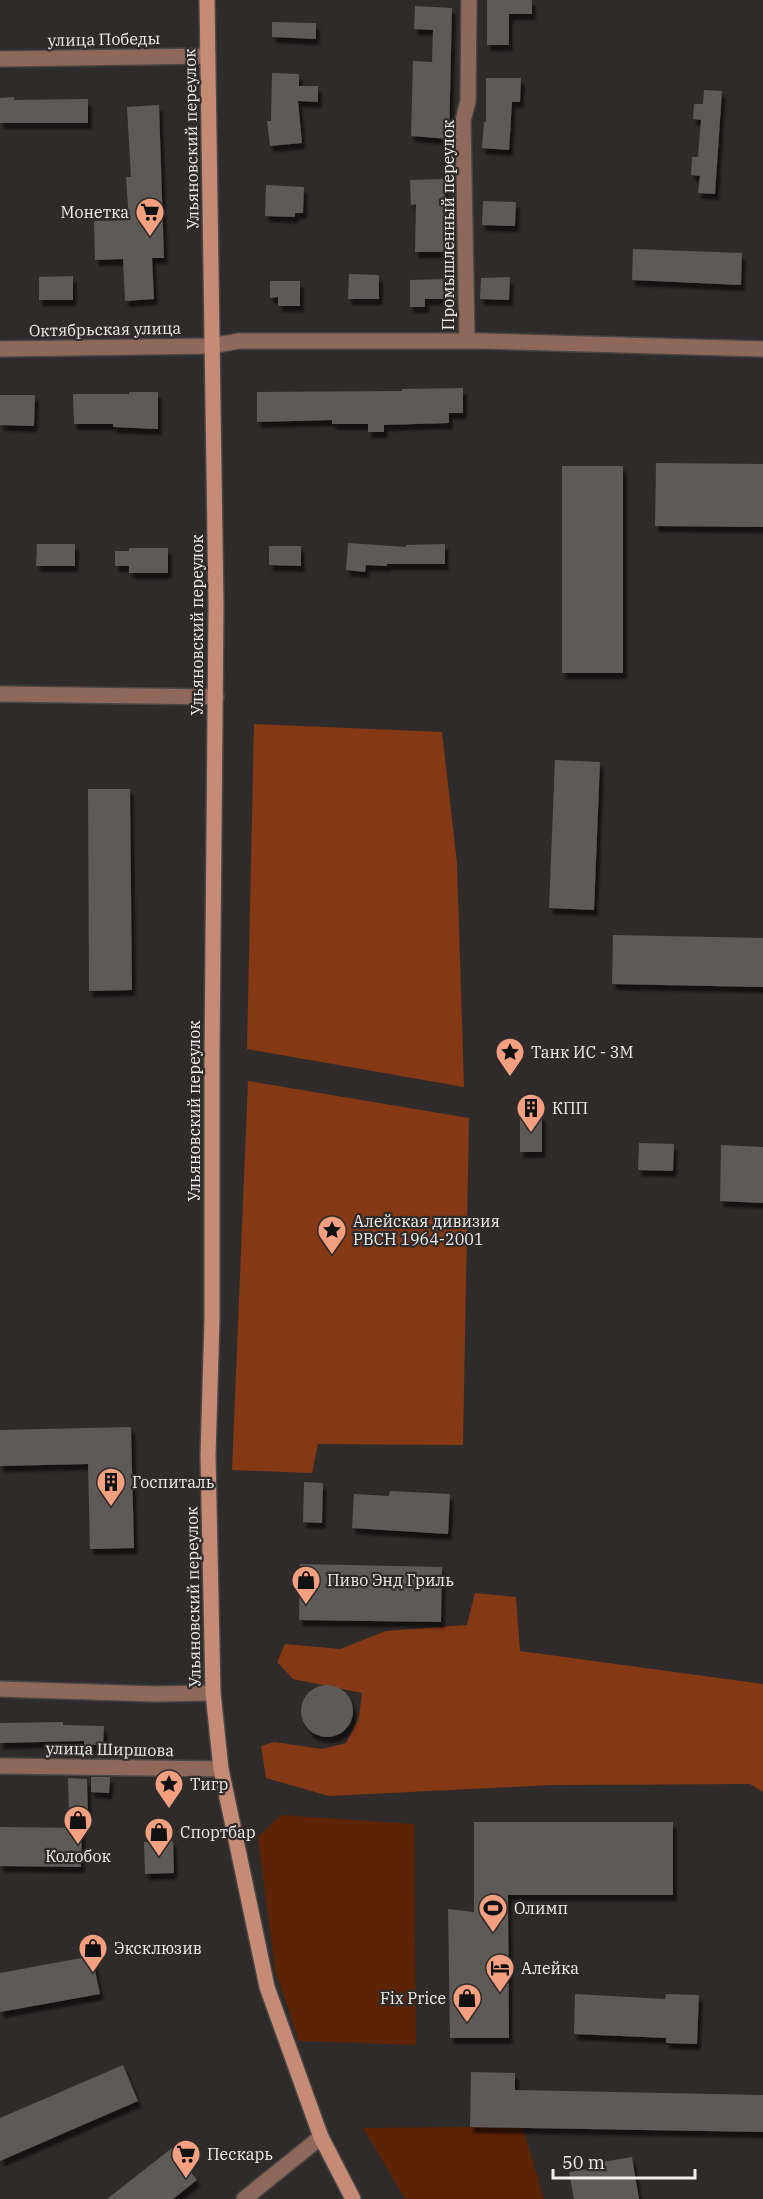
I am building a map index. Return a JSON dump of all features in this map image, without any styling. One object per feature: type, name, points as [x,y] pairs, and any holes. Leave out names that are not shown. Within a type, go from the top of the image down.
[{"type":"main road","name":"Ульяновский переулок","points":[[207,0],[216,697],[212,1319],[208,1456],[213,1693],[220,1769],[267,1987],[321,2137],[353,2199]]},
{"type":"street","name":"Промышленный переулок","points":[[467,341],[463,121],[468,101],[469,0]]},
{"type":"street","name":"улица Победы","points":[[0,59],[208,56]]},
{"type":"street","name":"Октябрьская улица","points":[[0,349],[211,346],[239,341],[467,341],[763,349]]},
{"type":"street","points":[[0,694],[216,697]]},
{"type":"street","points":[[0,1689],[154,1694],[213,1693]]},
{"type":"street","name":"улица Ширшова","points":[[0,1766],[220,1769]]},
{"type":"street","points":[[244,2199],[321,2137]]},
{"type":"shaded area","points":[[254,724],[442,732],[457,863],[464,1087],[247,1049]]},
{"type":"shaded area","points":[[248,1081],[469,1118],[463,1445],[318,1444],[312,1473],[232,1470]]},
{"type":"shaded area","points":[[475,1593],[516,1597],[520,1651],[763,1684],[763,1792],[750,1784],[553,1785],[329,1796],[266,1778],[261,1746],[274,1742],[322,1749],[346,1743],[359,1717],[362,1693],[293,1679],[277,1662],[285,1644],[340,1649],[386,1631],[467,1625]]},
{"type":"shaded area","points":[[281,1815],[414,1824],[416,2045],[299,2041],[275,1970],[258,1837]]},
{"type":"shaded area","points":[[363,2128],[523,2128],[544,2199],[405,2199]]},
{"type":"building","points":[[487,0],[532,0],[532,14],[509,14],[509,45],[487,45]]},
{"type":"building","points":[[415,6],[452,8],[449,139],[411,136],[413,61],[432,62],[433,30],[414,29]]},
{"type":"building","points":[[272,22],[316,23],[316,39],[272,37]]},
{"type":"building","points":[[272,73],[299,74],[299,86],[318,86],[318,102],[298,101],[302,143],[270,146],[267,121],[271,121]]},
{"type":"building","points":[[486,78],[521,78],[520,102],[512,102],[509,150],[482,148],[484,122],[486,122]]},
{"type":"building","points":[[704,90],[722,91],[715,194],[698,193],[700,176],[691,175],[692,157],[698,157],[701,120],[693,119],[694,104],[703,104]]},
{"type":"building","points":[[14,97],[14,100],[88,99],[88,123],[0,123],[0,98]]},
{"type":"building","points":[[159,105],[164,258],[152,258],[154,299],[125,301],[123,259],[95,260],[94,221],[129,220],[126,177],[131,177],[127,107]]},
{"type":"building","points":[[445,179],[445,252],[415,252],[416,204],[411,205],[410,180]]},
{"type":"building","points":[[266,185],[304,187],[303,213],[295,213],[295,217],[265,216]]},
{"type":"building","points":[[483,201],[516,202],[515,226],[482,225]]},
{"type":"building","points":[[633,249],[742,253],[741,285],[632,280]]},
{"type":"building","points":[[349,274],[379,275],[379,299],[348,299]]},
{"type":"building","points":[[73,276],[73,300],[39,300],[39,277]]},
{"type":"building","points":[[510,277],[509,300],[480,299],[481,278]]},
{"type":"building","points":[[444,279],[445,299],[425,299],[425,307],[410,307],[410,280]]},
{"type":"building","points":[[270,281],[300,281],[300,306],[278,306],[278,297],[270,298]]},
{"type":"building","points":[[463,388],[463,413],[449,413],[449,423],[384,425],[384,432],[368,432],[368,424],[332,424],[332,420],[257,422],[257,392],[402,391],[402,389]]},
{"type":"building","points":[[129,392],[158,392],[158,429],[113,427],[113,424],[74,424],[73,394],[129,394]]},
{"type":"building","points":[[0,395],[35,395],[34,426],[0,425]]},
{"type":"building","points":[[656,463],[763,464],[763,527],[655,526]]},
{"type":"building","points":[[562,466],[623,466],[623,673],[562,673]]},
{"type":"building","points":[[348,543],[406,547],[406,545],[445,544],[445,564],[366,565],[365,572],[346,570]]},
{"type":"building","points":[[37,544],[75,544],[75,566],[36,566]]},
{"type":"building","points":[[269,546],[301,546],[301,566],[269,565]]},
{"type":"building","points":[[129,548],[168,548],[168,573],[129,573],[129,566],[115,566],[115,551],[129,551]]},
{"type":"building","points":[[555,760],[600,762],[594,910],[549,908]]},
{"type":"building","points":[[88,789],[130,789],[132,990],[89,991]]},
{"type":"building","points":[[613,935],[763,938],[763,987],[612,984]]},
{"type":"building","name":"КПП","points":[[520,1115],[542,1115],[542,1152],[520,1152]]},
{"type":"building","points":[[639,1143],[674,1144],[673,1171],[638,1170]]},
{"type":"building","points":[[721,1145],[763,1147],[763,1203],[720,1201]]},
{"type":"building","name":"Госпиталь","points":[[131,1427],[134,1548],[90,1549],[88,1464],[0,1466],[0,1430]]},
{"type":"building","points":[[304,1482],[323,1483],[322,1523],[303,1522]]},
{"type":"building","points":[[390,1491],[450,1494],[448,1534],[352,1528],[354,1494],[389,1496]]},
{"type":"building","points":[[300,1564],[442,1567],[441,1622],[299,1620]]},
{"type":"building","points":[[322,1685],[332,1685],[341,1689],[349,1697],[353,1711],[349,1725],[341,1733],[332,1737],[322,1737],[313,1733],[305,1725],[301,1716],[301,1706],[305,1697],[313,1689]]},
{"type":"building","points":[[63,1722],[63,1725],[104,1726],[103,1745],[84,1745],[84,1741],[0,1743],[0,1723]]},
{"type":"building","points":[[91,1777],[110,1777],[109,1793],[91,1792]]},
{"type":"building","points":[[68,1778],[87,1779],[88,1818],[69,1818]]},
{"type":"building","points":[[474,1822],[673,1822],[673,1895],[508,1895],[509,2038],[450,2038],[448,1909],[474,1912]]},
{"type":"building","points":[[0,1827],[82,1828],[81,1867],[0,1866]]},
{"type":"building","name":"Спортбар","points":[[173,1841],[174,1873],[145,1874],[144,1842]]},
{"type":"building","points":[[92,1956],[100,1994],[0,2012],[0,1973]]},
{"type":"building","points":[[575,1994],[665,1999],[666,1994],[699,1995],[697,2044],[666,2043],[666,2038],[574,2034]]},
{"type":"building","points":[[123,2065],[138,2101],[0,2161],[0,2118]]},
{"type":"building","points":[[471,2072],[515,2073],[515,2090],[763,2095],[763,2132],[470,2127]]},
{"type":"building","points":[[172,2148],[197,2180],[173,2199],[107,2199]]},
{"type":"building","points":[[632,2157],[639,2199],[574,2199],[569,2172],[596,2168],[595,2163]]},
{"type":"place","name":"Монетка","points":[[150,238]]},
{"type":"place","name":"Танк ИС - 3М","points":[[510,1078]]},
{"type":"place","name":"КПП","points":[[531,1134]]},
{"type":"place","name":"Алейская дивизия РВСН 1964-2001","points":[[332,1256]]},
{"type":"place","name":"Госпиталь","points":[[111,1508]]},
{"type":"place","name":"Пиво Энд Гриль","points":[[306,1606]]},
{"type":"place","name":"Тигр","points":[[169,1810]]},
{"type":"place","name":"Колобок","points":[[78,1846]]},
{"type":"place","name":"Спортбар","points":[[159,1858]]},
{"type":"place","name":"Олимп","points":[[493,1934]]},
{"type":"place","name":"Эксклюзив","points":[[93,1974]]},
{"type":"place","name":"Алейка","points":[[500,1994]]},
{"type":"place","name":"Fix Price","points":[[467,2024]]},
{"type":"place","name":"Пескарь","points":[[186,2180]]}]
